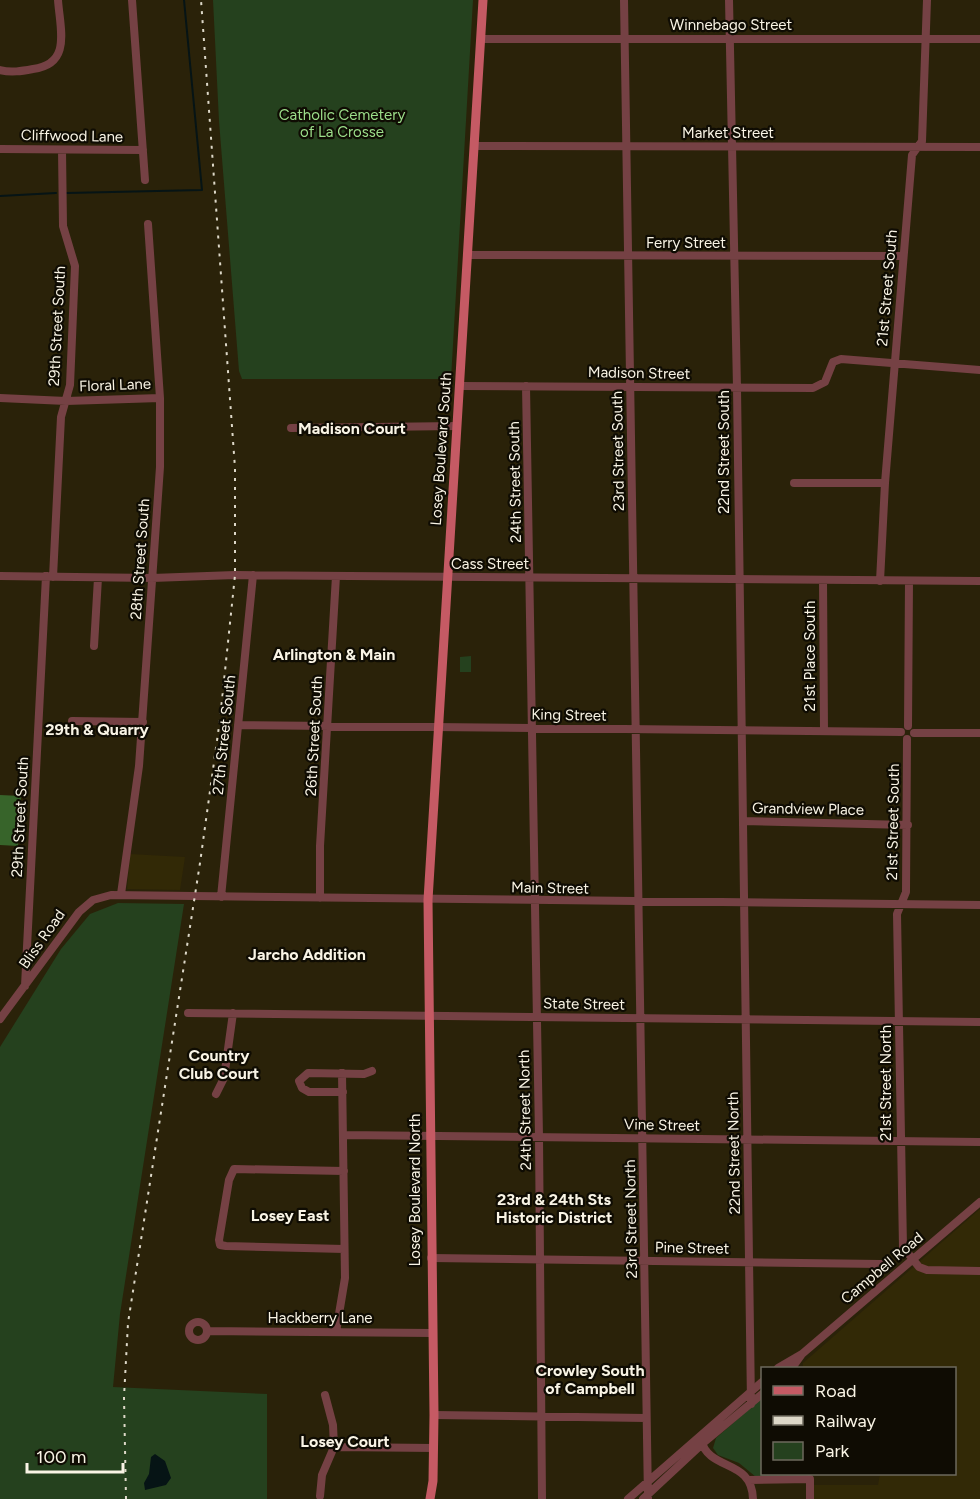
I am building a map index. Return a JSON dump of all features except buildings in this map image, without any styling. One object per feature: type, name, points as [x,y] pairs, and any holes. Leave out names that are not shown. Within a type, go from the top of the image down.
[{"type":"main road","name":"Losey Boulevard South","points":[[428,900],[483,0]]},
{"type":"main road","name":"Losey Boulevard North","points":[[428,900],[434,1415],[433,1481],[430,1499]]},
{"type":"main road","name":"Losey Boulevard North","points":[[433,1481],[438,1499]]},
{"type":"street","points":[[0,70],[18,72],[46,68],[57,60],[62,48],[58,0]]},
{"type":"street","points":[[132,0],[145,180]]},
{"type":"street","name":"23rd Street South","points":[[624,0],[639,902]]},
{"type":"street","name":"22nd Street South","points":[[729,0],[745,903]]},
{"type":"street","name":"21st Street South","points":[[880,581],[885,483],[912,155],[922,141],[927,0]]},
{"type":"street","name":"Winnebago Street","points":[[482,39],[980,39]]},
{"type":"street","name":"Market Street","points":[[475,146],[980,147]]},
{"type":"street","name":"Cliffwood Lane","points":[[0,149],[143,150]]},
{"type":"street","name":"29th Street South","points":[[25,988],[49,576],[61,417],[70,386],[75,266],[63,226],[62,150]]},
{"type":"street","name":"28th Street South","points":[[120,894],[143,722],[160,468],[160,398],[148,224]]},
{"type":"street","name":"Ferry Street","points":[[468,255],[903,256]]},
{"type":"street","name":"Madison Street","points":[[460,386],[737,388],[820,386],[838,359],[980,370]]},
{"type":"street","name":"24th Street South","points":[[526,386],[535,901]]},
{"type":"street","name":"Floral Lane","points":[[0,398],[66,400],[160,398]]},
{"type":"street","points":[[291,428],[458,426]]},
{"type":"street","points":[[794,483],[885,483]]},
{"type":"street","name":"Cass Street","points":[[0,576],[152,578],[253,575],[980,581]]},
{"type":"street","name":"27th Street South","points":[[221,897],[253,575]]},
{"type":"street","name":"26th Street South","points":[[320,898],[336,576]]},
{"type":"street","points":[[94,646],[98,578]]},
{"type":"street","name":"21st Place South","points":[[823,580],[824,731]]},
{"type":"street","points":[[909,580],[908,726],[914,733]]},
{"type":"street","points":[[72,721],[143,722]]},
{"type":"street","name":"King Street","points":[[238,725],[901,732]]},
{"type":"street","points":[[908,726],[901,732],[908,739],[914,733],[980,733]]},
{"type":"street","name":"21st Street South","points":[[902,904],[906,892],[908,739]]},
{"type":"street","name":"Grandview Place","points":[[743,822],[908,825]]},
{"type":"street","name":"Bliss Road","points":[[0,1019],[25,988],[78,912],[93,900],[120,894]]},
{"type":"street","name":"Main Street","points":[[120,894],[428,900],[980,905]]},
{"type":"street","name":"24th Street North","points":[[535,901],[542,1499]]},
{"type":"street","name":"23rd Street North","points":[[639,902],[646,1261],[646,1498]]},
{"type":"street","name":"22nd Street North","points":[[745,903],[751,1404]]},
{"type":"street","name":"21st Street North","points":[[902,904],[897,914],[900,1141],[903,1247],[912,1260]]},
{"type":"street","name":"State Street","points":[[188,1013],[980,1022]]},
{"type":"street","points":[[216,1094],[224,1078],[233,1013]]},
{"type":"street","points":[[343,1092],[309,1092],[302,1088],[299,1081],[308,1073],[364,1074],[372,1071]]},
{"type":"street","points":[[336,1332],[345,1289],[342,1073]]},
{"type":"street","name":"Vine Street","points":[[343,1135],[980,1142]]},
{"type":"street","points":[[344,1171],[234,1169],[229,1180],[220,1245],[344,1249]]},
{"type":"street","name":"Campbell Road","points":[[780,1367],[802,1354],[980,1202]]},
{"type":"street","name":"Pine Street","points":[[431,1258],[881,1264]]},
{"type":"street","points":[[912,1260],[919,1268],[927,1270],[980,1271]]},
{"type":"street","name":"Hackberry Lane","points":[[208,1331],[432,1333]]},
{"type":"street","name":"Campbell Road","points":[[793,1367],[802,1354]]},
{"type":"street","points":[[646,1498],[701,1440],[761,1383]]},
{"type":"street","points":[[320,1496],[322,1475],[334,1447],[333,1425],[325,1395]]},
{"type":"street","points":[[628,1499],[761,1395]]},
{"type":"street","points":[[434,1415],[646,1418]]},
{"type":"street","points":[[701,1440],[710,1456],[739,1470],[749,1480],[753,1499]]},
{"type":"street","points":[[334,1447],[434,1448]]},
{"type":"street","points":[[749,1480],[810,1479],[810,1499]]},
{"type":"shaded area","points":[[130,854],[185,857],[180,890],[127,889]]},
{"type":"shaded area","points":[[980,1209],[980,1499],[812,1499],[812,1485],[878,1485],[880,1475],[956,1475],[956,1367],[803,1367],[803,1363]]},
{"type":"shaded area","points":[[155,1454],[165,1461],[171,1478],[166,1485],[145,1490],[144,1483],[149,1474],[151,1457]]},
{"type":"green space","name":"Catholic Cemetery of La Crosse","points":[[213,0],[473,0],[451,379],[242,379],[239,371],[219,121]]},
{"type":"green space","points":[[471,656],[471,672],[460,672],[460,657]]},
{"type":"green space","points":[[0,795],[21,796],[18,846],[0,845]]},
{"type":"green space","points":[[118,903],[184,904],[120,1314],[113,1387],[267,1394],[267,1499],[0,1499],[0,1047],[61,949],[90,914]]},
{"type":"green space","points":[[761,1399],[761,1475],[803,1475],[803,1477],[756,1477],[739,1463],[718,1455],[713,1448],[716,1438]]},
{"type":"waterway","points":[[67,193],[202,190],[184,0]]},
{"type":"waterway","points":[[0,196],[56,193]]},
{"type":"railway","points":[[126,1499],[124,1397],[128,1323],[200,863],[220,719],[235,575],[235,468],[201,0]]},
{"type":"district","name":"Madison Court","points":[[352,428]]},
{"type":"district","name":"Arlington & Main","points":[[334,654]]},
{"type":"district","name":"29th & Quarry","points":[[97,729]]},
{"type":"district","name":"Jarcho Addition","points":[[307,954]]},
{"type":"district","name":"Country Club Court","points":[[219,1064]]},
{"type":"district","name":"23rd & 24th Sts Historic District","points":[[554,1208]]},
{"type":"district","name":"Losey East","points":[[290,1215]]},
{"type":"district","name":"Crowley South of Campbell","points":[[590,1379]]},
{"type":"district","name":"Losey Court","points":[[345,1441]]}]
